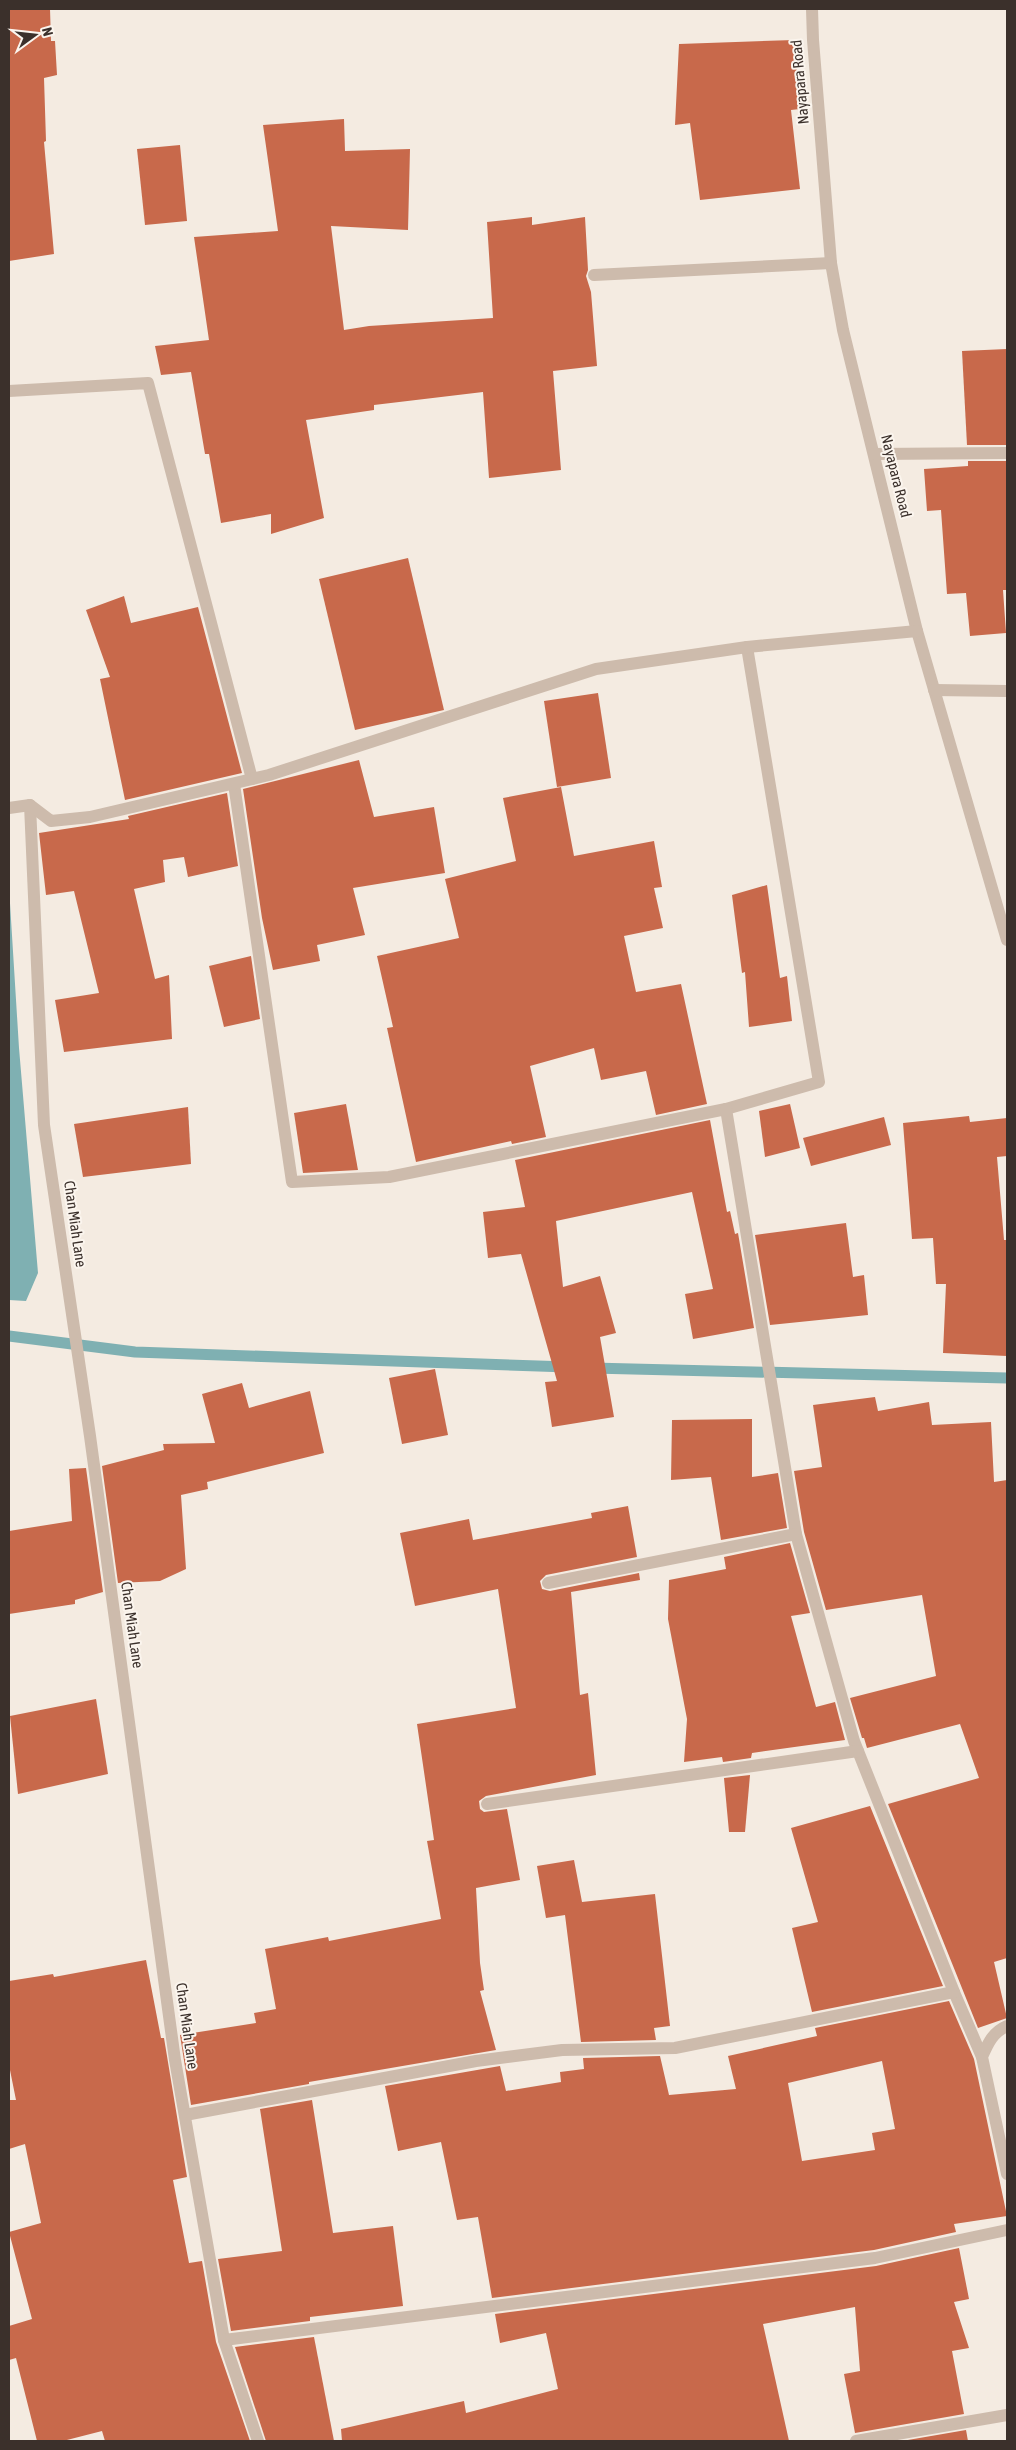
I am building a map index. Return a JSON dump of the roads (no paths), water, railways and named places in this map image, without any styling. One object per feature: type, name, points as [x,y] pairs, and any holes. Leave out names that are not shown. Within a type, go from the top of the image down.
[{"type":"street","name":"Nayapara Road","points":[[812,9],[831,263],[843,330],[917,631],[1007,940]]},
{"type":"street","points":[[594,275],[831,263]]},
{"type":"street","points":[[9,391],[148,383],[252,779]]},
{"type":"street","points":[[874,454],[1007,453]]},
{"type":"street","points":[[9,808],[30,806],[51,821],[90,818],[252,779],[596,669],[747,647],[917,631]]},
{"type":"street","points":[[234,784],[292,1182],[389,1177],[726,1109],[819,1082],[747,647]]},
{"type":"street","points":[[934,690],[1007,690]]},
{"type":"street","name":"Chan Miah Lane","points":[[30,806],[44,1125],[90,1436],[175,2060],[224,2340],[258,2441]]},
{"type":"street","points":[[726,1109],[796,1534],[858,1751],[954,1992],[982,2056],[1007,2174]]},
{"type":"street","points":[[548,1583],[796,1534]]},
{"type":"street","points":[[486,1804],[858,1751]]},
{"type":"street","points":[[185,2115],[504,2057],[562,2050],[675,2048],[954,1992]]},
{"type":"street","points":[[982,2056],[988,2041],[999,2029],[1007,2026]]},
{"type":"street","points":[[224,2340],[875,2258],[1007,2230]]},
{"type":"street","points":[[856,2441],[1007,2415]]},
{"type":"water","points":[[9,887],[19,1048],[38,1273],[26,1301],[9,1300]]},
{"type":"waterway","points":[[9,1336],[135,1352],[568,1367]]},
{"type":"waterway","points":[[592,1368],[1007,1378]]}]
